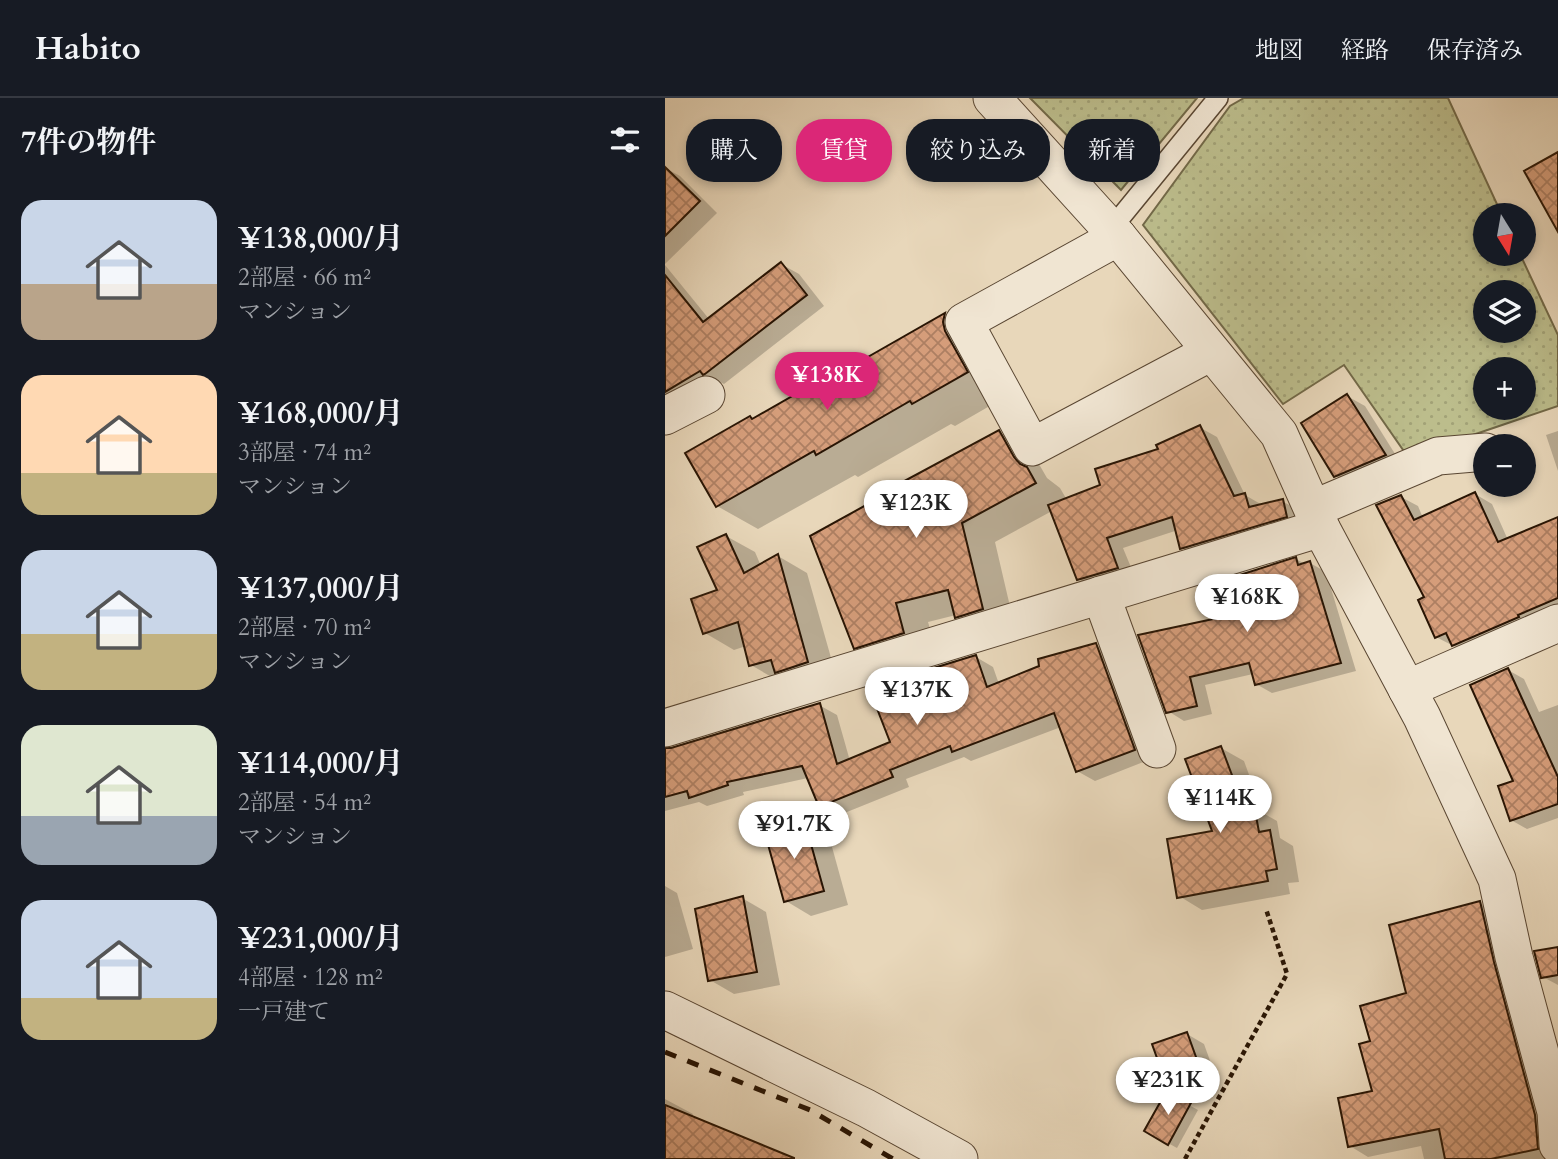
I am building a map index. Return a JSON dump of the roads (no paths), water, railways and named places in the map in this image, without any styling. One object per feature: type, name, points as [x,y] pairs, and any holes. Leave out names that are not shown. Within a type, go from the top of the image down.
[{"type":"street","points":[[992,98],[1114,233],[1279,434],[1317,518],[1422,717],[1497,879],[1514,957],[1556,1112],[1558,1145]]},
{"type":"street","points":[[1114,233],[964,322],[1032,447],[1211,352]]},
{"type":"street","points":[[665,416],[706,395]]},
{"type":"street","points":[[665,728],[1101,595],[1317,518],[1438,456],[1473,453]]},
{"type":"street","points":[[1101,595],[1157,749]]},
{"type":"street","points":[[1407,689],[1558,623]]},
{"type":"street","points":[[665,1010],[866,1108],[958,1159]]},
{"type":"lane","points":[[1114,233],[1218,98]]},
{"type":"railway","points":[[665,1052],[810,1110],[893,1159]]}]
